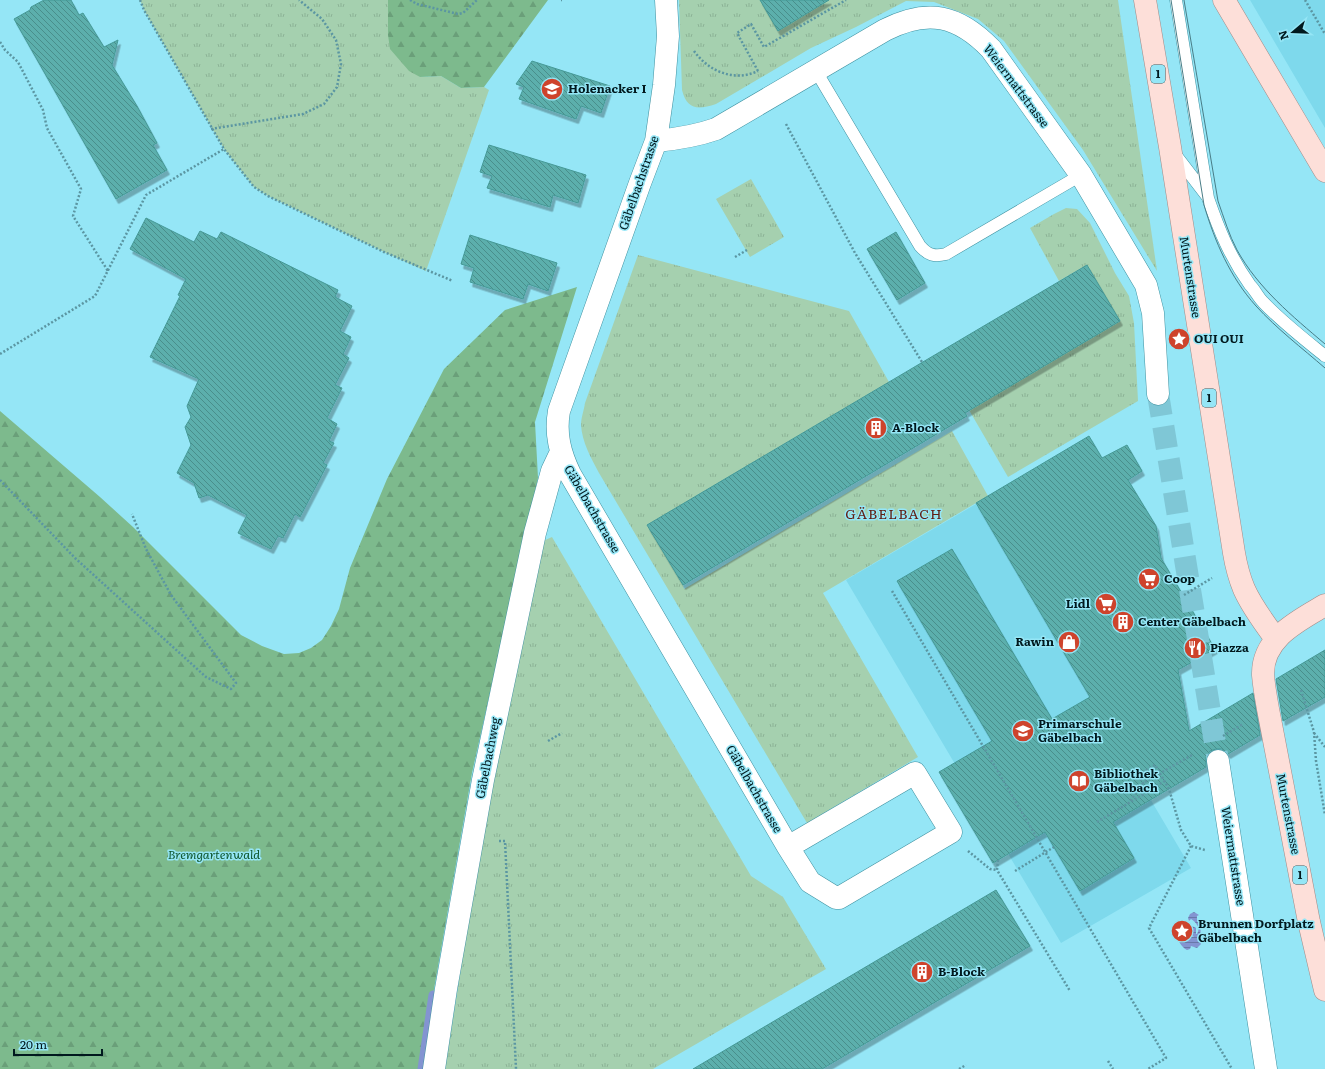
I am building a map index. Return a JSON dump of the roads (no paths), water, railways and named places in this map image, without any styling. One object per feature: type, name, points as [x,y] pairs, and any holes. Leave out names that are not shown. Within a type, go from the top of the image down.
[{"type":"main road","name":"Murtenstrasse","points":[[1145,0],[1238,573],[1245,591],[1276,639]]},
{"type":"main road","points":[[1224,0],[1325,171]]},
{"type":"main road","name":"Murtenstrasse","points":[[1325,605],[1291,625],[1276,639],[1266,656],[1263,674],[1309,922],[1325,990]]},
{"type":"street","name":"Gäbelbachstrasse","points":[[666,0],[667,44],[664,85],[656,141],[559,411],[557,428],[561,452],[570,474],[788,847],[810,882],[836,898],[839,898],[951,832],[915,773],[788,847]]},
{"type":"street","name":"Weiermattstrasse","points":[[656,141],[674,140],[716,129],[885,30],[903,22],[924,17],[952,20],[964,26],[991,49],[1081,175],[1148,292],[1153,313],[1158,394]]},
{"type":"street","name":"Gäbelbachweg","points":[[434,1069],[483,780],[535,533],[552,471],[561,452]]},
{"type":"street","name":"Weiermattstrasse","points":[[1218,761],[1266,1069]]},
{"type":"lane","points":[[1176,0],[1208,198],[1218,227],[1230,253],[1262,301],[1325,356]]},
{"type":"lane","points":[[816,71],[920,246],[929,254],[934,256],[946,254],[1081,175]]},
{"type":"lane","points":[[1170,147],[1208,198]]},
{"type":"waterway","points":[[422,1069],[433,995]]},
{"type":"tunnel","points":[[1158,394],[1218,761]]},
{"type":"tram line","points":[[1171,0],[1204,205],[1218,246],[1238,283],[1256,306],[1325,368]]},
{"type":"tram line","points":[[1184,0],[1218,201],[1227,226],[1237,250],[1255,277],[1276,301],[1325,344]]},
{"type":"place","name":"Holenacker I","points":[[552,89]]},
{"type":"place","name":"OUI OUI","points":[[1179,339]]},
{"type":"place","name":"A-Block","points":[[876,428]]},
{"type":"place","name":"Coop","points":[[1149,579]]},
{"type":"place","name":"Lidl","points":[[1106,604]]},
{"type":"place","name":"Center Gäbelbach","points":[[1123,622]]},
{"type":"place","name":"Rawin","points":[[1069,642]]},
{"type":"place","name":"Piazza","points":[[1195,648]]},
{"type":"place","name":"Primarschule Gäbelbach","points":[[1023,731]]},
{"type":"place","name":"Bibliothek Gäbelbach","points":[[1079,781]]},
{"type":"place","name":"Brunnen Dorfplatz Gäbelbach","points":[[1182,931]]},
{"type":"place","name":"B-Block","points":[[922,972]]},
{"type":"district","name":"GÄBELBACH","points":[[894,514]]},
{"type":"park label","name":"Bremgartenwald","points":[[214,855]]}]
